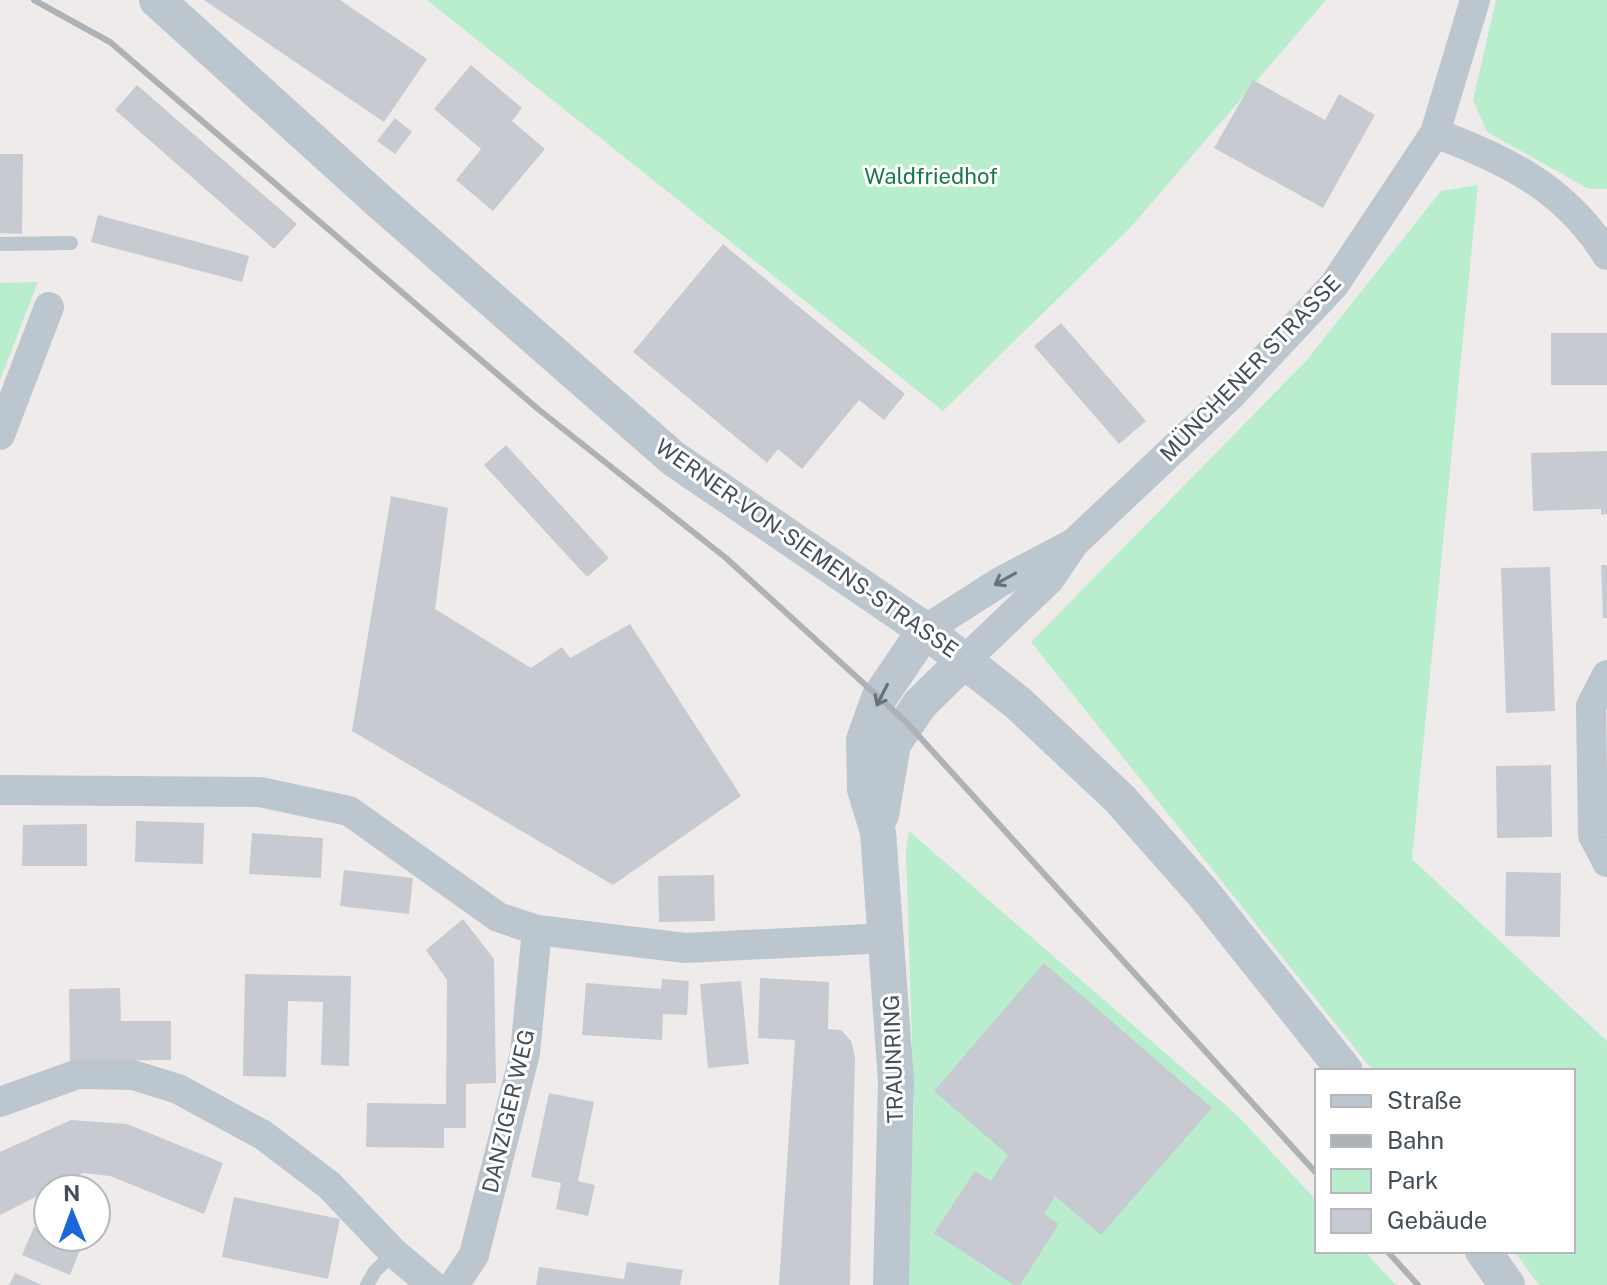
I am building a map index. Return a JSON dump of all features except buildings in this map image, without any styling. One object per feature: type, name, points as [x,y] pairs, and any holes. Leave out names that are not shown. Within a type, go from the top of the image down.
[{"type":"street","name":"WERNER-VON-SIEMENS-STRASSE","points":[[157,0],[367,190],[674,459],[925,630],[1018,703],[1120,799],[1203,893],[1343,1069]]},
{"type":"street","name":"MÜNCHENER STRASSE","points":[[965,660],[1049,580],[1074,543],[1231,395],[1334,285],[1435,133],[1475,0]]},
{"type":"street","points":[[1435,133],[1493,155],[1561,198],[1592,231],[1607,255]]},
{"type":"street","points":[[0,435],[49,307]]},
{"type":"street","name":"MÜNCHENER STRASSE","points":[[925,630],[1000,582],[1074,543]]},
{"type":"street","name":"TRAUNRING","points":[[891,1285],[896,1081],[878,832],[865,789],[864,740],[879,698],[925,630]]},
{"type":"street","name":"TRAUNRING","points":[[878,832],[893,744],[920,704],[965,660]]},
{"type":"street","points":[[1607,675],[1591,706],[1593,835],[1607,862]]},
{"type":"street","points":[[0,790],[260,792],[349,811],[498,917],[537,930],[685,948],[887,938]]},
{"type":"street","name":"DANZIGER WEG","points":[[454,1285],[474,1255],[525,1053],[537,930]]},
{"type":"street","points":[[0,1102],[78,1074],[133,1075],[178,1089],[263,1135],[307,1168],[329,1185],[394,1253],[432,1285]]},
{"type":"street","points":[[1484,1253],[1507,1285]]},
{"type":"lane","points":[[0,244],[71,243]]},
{"type":"lane","points":[[367,1285],[375,1271],[394,1253]]},
{"type":"green space","name":"Waldfriedhof","points":[[427,0],[1326,0],[1131,227],[943,411]]},
{"type":"green space","points":[[1496,0],[1607,0],[1607,189],[1589,189],[1487,132],[1473,100]]},
{"type":"green space","points":[[1478,185],[1412,859],[1607,1041],[1607,1285],[1539,1285],[1515,1253],[1575,1253],[1575,1069],[1371,1069],[1031,642],[1306,361],[1441,191]]},
{"type":"green space","points":[[38,282],[0,380],[0,283]]},
{"type":"green space","points":[[909,831],[1238,1116],[1315,1199],[1315,1253],[1366,1253],[1396,1285],[906,1285],[914,1108],[906,851]]},
{"type":"railway","points":[[34,0],[110,42],[538,409],[726,558],[906,722],[1315,1172]]},
{"type":"railway","points":[[1389,1253],[1418,1285]]}]
